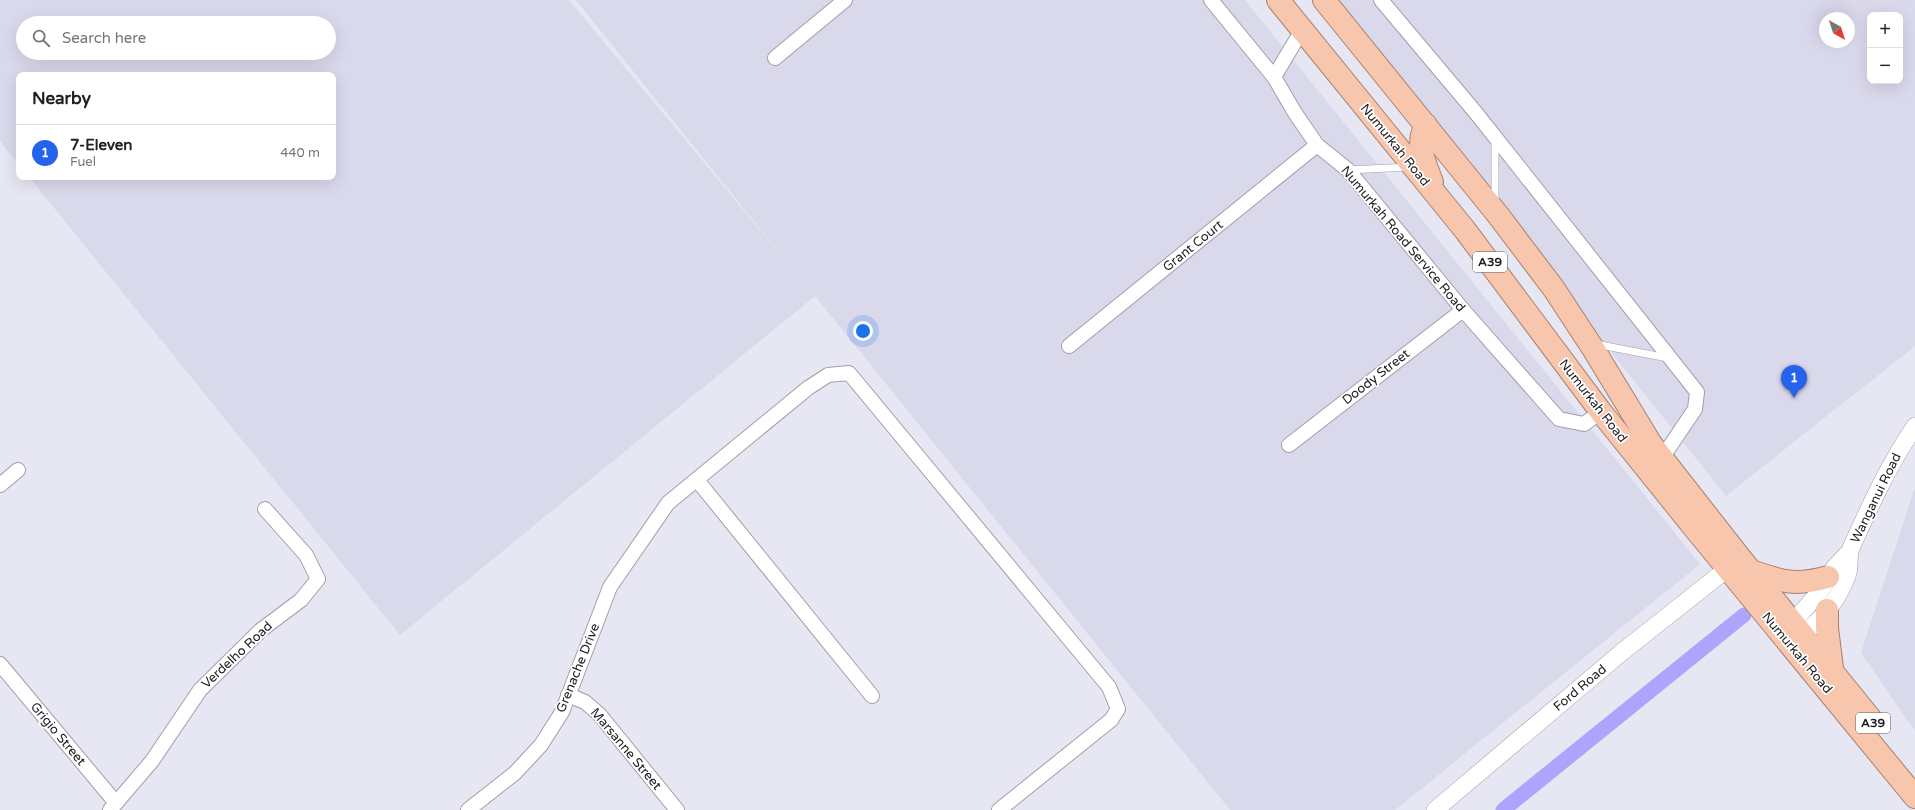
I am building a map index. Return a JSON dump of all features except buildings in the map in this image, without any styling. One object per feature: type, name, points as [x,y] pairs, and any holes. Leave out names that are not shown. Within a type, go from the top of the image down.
[{"type":"highway","name":"Numurkah Road","points":[[1278,0],[1496,270],[1601,412],[1740,566]]},
{"type":"highway","name":"Numurkah Road","points":[[1324,0],[1498,215],[1554,289],[1662,458],[1740,566],[1915,797]]},
{"type":"highway","points":[[1426,125],[1422,131],[1421,151],[1440,199]]},
{"type":"highway","points":[[1601,412],[1621,395]]},
{"type":"highway","points":[[1740,566],[1781,581],[1792,583],[1804,583],[1828,577]]},
{"type":"highway","points":[[1827,610],[1827,628],[1833,670]]},
{"type":"highway","name":"Numurkah Road","points":[[1792,633],[1833,670],[1915,774]]},
{"type":"street","points":[[775,58],[845,0]]},
{"type":"street","name":"Numurkah Road Service Road","points":[[1211,0],[1274,77],[1295,113],[1317,145],[1348,170],[1463,310],[1560,419],[1584,424],[1601,412]]},
{"type":"street","points":[[1381,0],[1495,138],[1697,392],[1695,410],[1662,458]]},
{"type":"street","points":[[1274,77],[1302,30]]},
{"type":"street","name":"Grant Court","points":[[1069,346],[1317,145]]},
{"type":"street","name":"Doody Street","points":[[1289,444],[1463,310]]},
{"type":"street","name":"Grenache Drive","points":[[468,810],[515,773],[541,745],[562,712],[610,587],[668,503],[808,388],[828,375],[849,373],[1109,687],[1118,709],[1111,720],[999,810]]},
{"type":"street","name":"Wanganui Road","points":[[1792,633],[1835,567],[1850,551],[1886,474],[1915,426]]},
{"type":"street","points":[[0,485],[18,470]]},
{"type":"street","points":[[697,480],[872,696]]},
{"type":"street","name":"Verdelho Road","points":[[113,807],[152,762],[200,690],[261,630],[301,600],[318,579],[306,555],[265,509]]},
{"type":"street","name":"Wanganui Road","points":[[1792,633],[1819,620],[1827,610],[1848,572],[1850,551]]},
{"type":"street","name":"Ford Road","points":[[1434,810],[1622,652],[1740,566]]},
{"type":"street","name":"Grigio Street","points":[[0,664],[113,807]]},
{"type":"street","name":"Marsanne Street","points":[[568,694],[585,702],[599,714],[677,810]]},
{"type":"lane","points":[[1495,138],[1494,191],[1498,215]]},
{"type":"lane","points":[[1348,170],[1413,167]]},
{"type":"lane","points":[[1589,343],[1670,358]]},
{"type":"shaded area","points":[[0,0],[569,0],[790,266],[576,0],[1245,0],[1700,564],[1395,810],[1230,810],[815,296],[400,635],[31,180],[336,180],[336,72],[16,72],[16,161],[0,141]]},
{"type":"shaded area","points":[[1330,0],[1915,0],[1915,346],[1726,496]]},
{"type":"shaded area","points":[[1915,487],[1915,731],[1861,653]]},
{"type":"waterway","points":[[1503,810],[1744,615]]},
{"type":"place","name":"7-Eleven","points":[[1794,398]]}]
